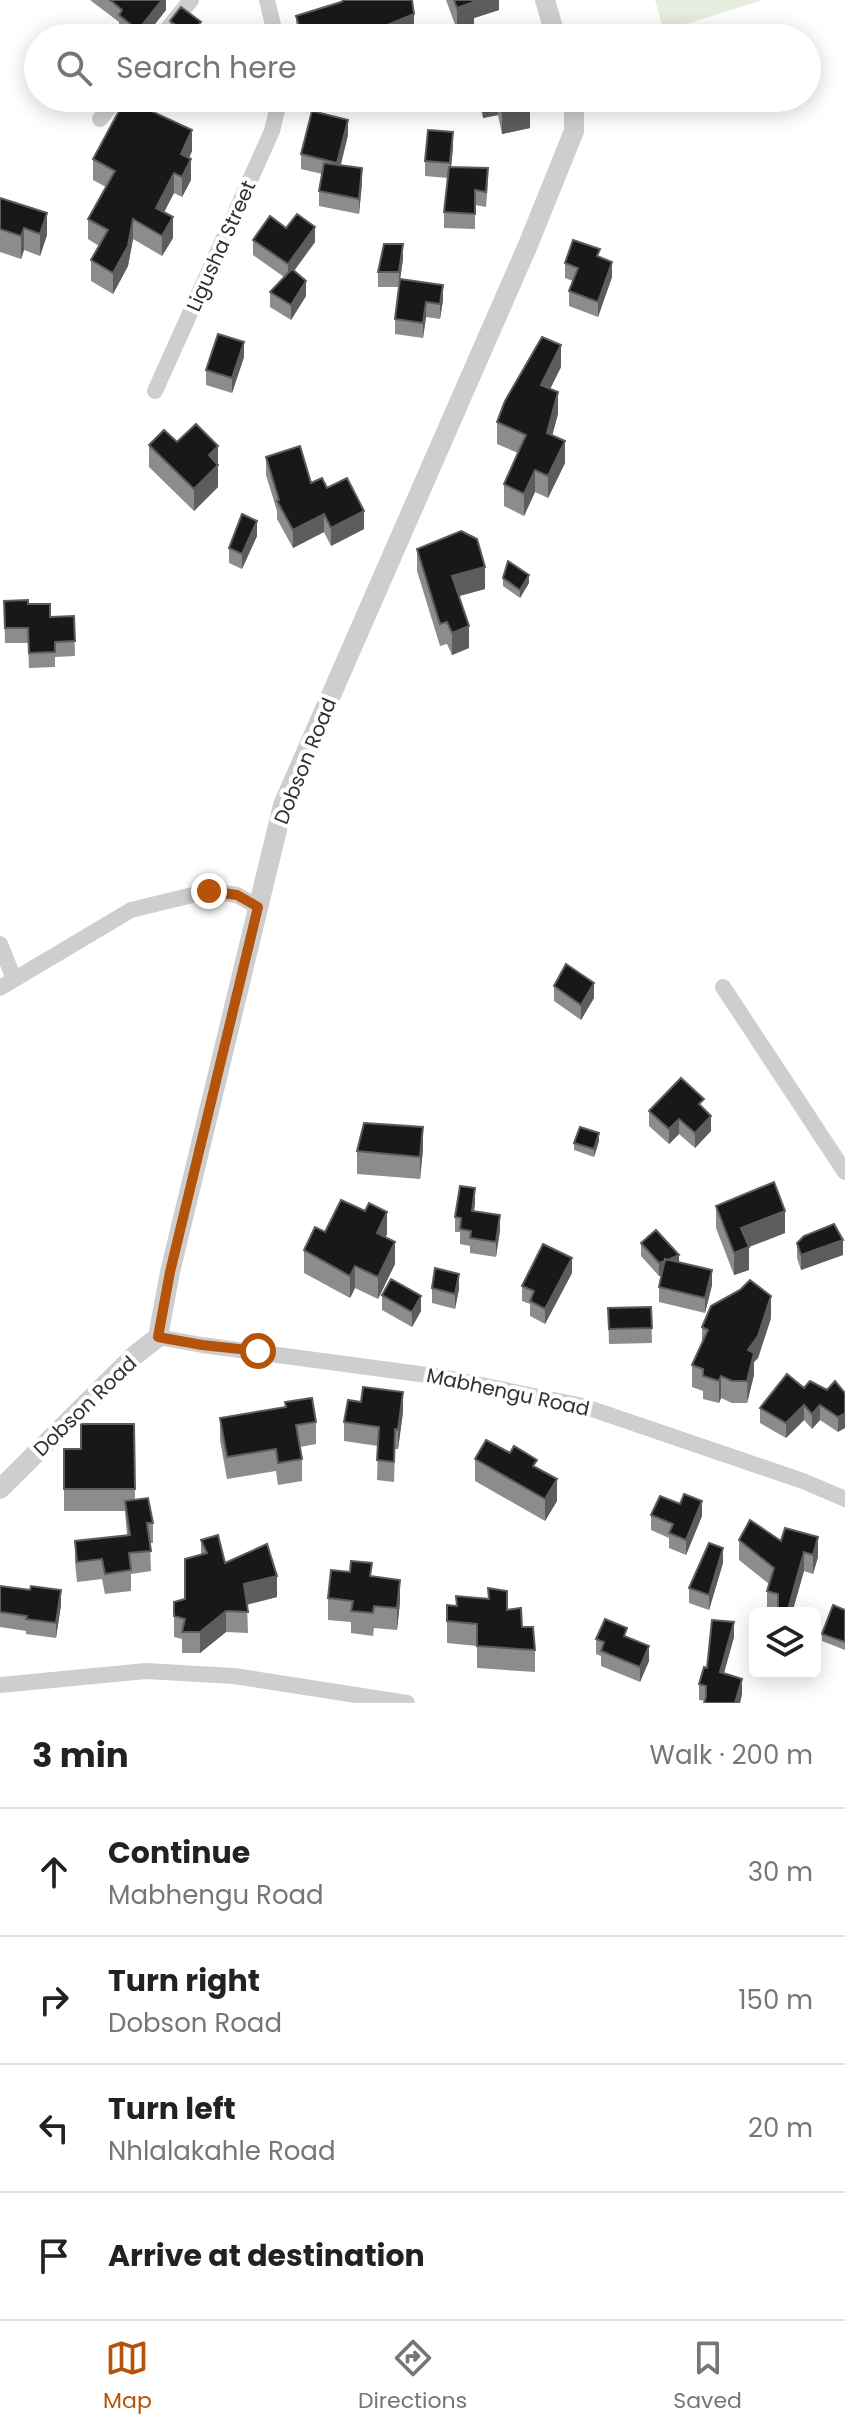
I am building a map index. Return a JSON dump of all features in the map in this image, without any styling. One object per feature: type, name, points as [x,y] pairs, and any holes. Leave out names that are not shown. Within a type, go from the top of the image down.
[{"type":"street","points":[[171,24],[191,0]]},
{"type":"street","points":[[267,0],[273,24]]},
{"type":"street","points":[[545,0],[552,24]]},
{"type":"street","points":[[100,119],[106,112]]},
{"type":"street","name":"Ligusha Street","points":[[155,391],[272,131],[277,112]]},
{"type":"street","name":"Dobson Road","points":[[0,1489],[135,1355],[158,1337],[170,1272],[283,805],[528,245],[574,131],[574,112]]},
{"type":"street","points":[[0,944],[7,984],[131,910],[209,891],[237,895],[258,907]]},
{"type":"street","points":[[723,987],[845,1172]]},
{"type":"street","name":"Mabhengu Road","points":[[158,1337],[442,1377],[583,1406],[803,1481],[845,1499]]},
{"type":"street","points":[[0,1685],[146,1671],[234,1676],[348,1698],[407,1703]]},
{"type":"green space","points":[[655,0],[763,0],[686,24],[662,24]]},
{"type":"building","points":[[110,0],[162,0],[143,24],[130,24],[119,15],[122,10]]},
{"type":"building","points":[[412,0],[414,14],[390,24],[299,24],[296,16],[341,2]]},
{"type":"building","points":[[454,0],[473,0],[474,2],[457,8]]},
{"type":"building","points":[[181,7],[201,22],[174,24],[170,21]]},
{"type":"building","points":[[118,112],[153,112],[192,130],[181,154],[191,159],[182,177],[174,173],[156,208],[173,217],[162,236],[133,219],[128,246],[113,273],[91,260],[108,230],[88,219],[115,171],[93,159]]},
{"type":"building","points":[[312,112],[348,120],[337,163],[301,154]]},
{"type":"building","points":[[428,130],[453,132],[450,163],[425,161]]},
{"type":"building","points":[[324,163],[362,168],[359,199],[319,191]]},
{"type":"building","points":[[449,167],[488,168],[486,192],[475,190],[475,214],[444,212]]},
{"type":"building","points":[[0,198],[47,213],[40,234],[24,228],[21,236],[0,229]]},
{"type":"building","points":[[297,214],[315,227],[288,264],[253,240],[270,216],[286,228]]},
{"type":"building","points":[[573,240],[600,249],[597,256],[612,262],[598,302],[569,291],[578,268],[565,263]]},
{"type":"building","points":[[384,244],[403,244],[399,272],[378,272]]},
{"type":"building","points":[[292,269],[306,281],[291,305],[270,292]]},
{"type":"building","points":[[400,279],[443,285],[440,304],[426,302],[423,323],[395,319]]},
{"type":"building","points":[[218,334],[244,342],[232,378],[206,370]]},
{"type":"building","points":[[542,337],[561,345],[541,385],[558,392],[547,433],[565,441],[548,476],[535,470],[524,494],[504,484],[526,435],[497,422],[505,401]]},
{"type":"building","points":[[196,424],[218,446],[209,455],[218,465],[194,489],[149,445],[164,430],[177,442]]},
{"type":"building","points":[[300,446],[311,483],[322,478],[327,488],[347,478],[364,511],[331,528],[324,514],[293,530],[277,501],[266,457]]},
{"type":"building","points":[[242,514],[257,521],[242,554],[229,548]]},
{"type":"building","points":[[461,531],[477,539],[485,567],[452,576],[469,626],[452,633],[447,622],[440,624],[417,549]]},
{"type":"building","points":[[508,561],[529,575],[520,590],[503,578]]},
{"type":"building","points":[[28,600],[28,604],[50,604],[50,617],[74,616],[75,641],[55,642],[55,652],[29,653],[28,628],[5,628],[4,601]]},
{"type":"building","points":[[566,964],[594,983],[581,1005],[554,986]]},
{"type":"building","points":[[681,1078],[704,1099],[699,1104],[711,1116],[695,1133],[679,1119],[669,1129],[649,1111]]},
{"type":"building","points":[[364,1123],[423,1127],[420,1157],[357,1151]]},
{"type":"building","points":[[580,1127],[599,1133],[594,1149],[574,1143]]},
{"type":"building","points":[[774,1182],[785,1211],[741,1228],[749,1247],[734,1253],[716,1206]]},
{"type":"building","points":[[460,1186],[475,1188],[472,1211],[500,1215],[496,1242],[470,1238],[471,1231],[460,1229],[461,1218],[455,1217]]},
{"type":"building","points":[[341,1200],[365,1211],[369,1203],[387,1212],[377,1233],[395,1242],[378,1277],[355,1266],[350,1276],[304,1250],[315,1227],[325,1232]]},
{"type":"building","points":[[834,1224],[843,1240],[801,1255],[797,1243],[804,1236]]},
{"type":"building","points":[[656,1230],[679,1255],[659,1263],[641,1243]]},
{"type":"building","points":[[543,1244],[572,1258],[545,1309],[530,1301],[534,1291],[522,1286]]},
{"type":"building","points":[[665,1259],[712,1270],[705,1298],[659,1287]]},
{"type":"building","points":[[435,1268],[459,1274],[455,1294],[432,1288]]},
{"type":"building","points":[[391,1279],[421,1296],[412,1312],[382,1295]]},
{"type":"building","points":[[750,1280],[771,1296],[758,1336],[748,1350],[754,1353],[747,1381],[732,1381],[721,1376],[719,1381],[703,1376],[703,1369],[692,1365],[708,1330],[702,1327],[711,1306],[740,1290]]},
{"type":"building","points":[[651,1307],[652,1328],[609,1329],[608,1308]]},
{"type":"building","points":[[787,1374],[804,1388],[810,1381],[827,1390],[835,1381],[845,1393],[845,1413],[838,1417],[820,1405],[812,1414],[804,1405],[786,1423],[760,1408]]},
{"type":"building","points":[[363,1387],[403,1392],[398,1430],[395,1429],[394,1462],[377,1460],[379,1427],[344,1422],[348,1400],[361,1402]]},
{"type":"building","points":[[312,1398],[316,1422],[296,1425],[302,1459],[278,1463],[276,1449],[227,1457],[220,1418],[286,1407],[285,1402]]},
{"type":"building","points":[[81,1424],[134,1424],[135,1489],[64,1489],[64,1449],[81,1449]]},
{"type":"building","points":[[486,1440],[510,1453],[514,1446],[537,1460],[533,1466],[557,1479],[545,1499],[475,1459]]},
{"type":"building","points":[[684,1494],[702,1501],[686,1540],[669,1533],[673,1524],[651,1515],[660,1496],[680,1504]]},
{"type":"building","points":[[148,1498],[153,1523],[147,1523],[151,1551],[129,1553],[131,1570],[105,1574],[102,1559],[77,1562],[75,1541],[130,1535],[125,1501]]},
{"type":"building","points":[[750,1520],[781,1541],[785,1528],[818,1537],[813,1555],[804,1552],[789,1607],[778,1607],[778,1594],[767,1591],[774,1568],[739,1540]]},
{"type":"building","points":[[218,1535],[225,1563],[267,1544],[277,1576],[244,1584],[248,1612],[226,1611],[200,1632],[182,1632],[185,1619],[174,1616],[174,1602],[185,1599],[185,1559],[207,1553],[201,1540]]},
{"type":"building","points":[[709,1543],[723,1548],[709,1595],[689,1588]]},
{"type":"building","points":[[351,1561],[372,1563],[370,1576],[400,1580],[397,1608],[374,1606],[373,1613],[351,1611],[353,1601],[328,1598],[331,1570],[350,1572]]},
{"type":"building","points":[[0,1586],[61,1590],[56,1623],[0,1612]]},
{"type":"building","points":[[488,1588],[507,1591],[507,1610],[521,1608],[522,1627],[533,1627],[535,1650],[477,1646],[477,1624],[447,1621],[447,1605],[457,1606],[456,1596],[489,1599]]},
{"type":"building","points":[[833,1605],[845,1610],[845,1642],[822,1634]]},
{"type":"building","points":[[605,1619],[627,1628],[624,1636],[649,1646],[640,1667],[601,1651],[604,1642],[596,1639]]},
{"type":"building","points":[[712,1620],[734,1622],[720,1672],[742,1679],[735,1703],[704,1703],[706,1686],[699,1684],[704,1667],[707,1668]]},
{"type":"route","points":[[209,891],[237,895],[258,907],[170,1272],[158,1337],[258,1351]]}]
